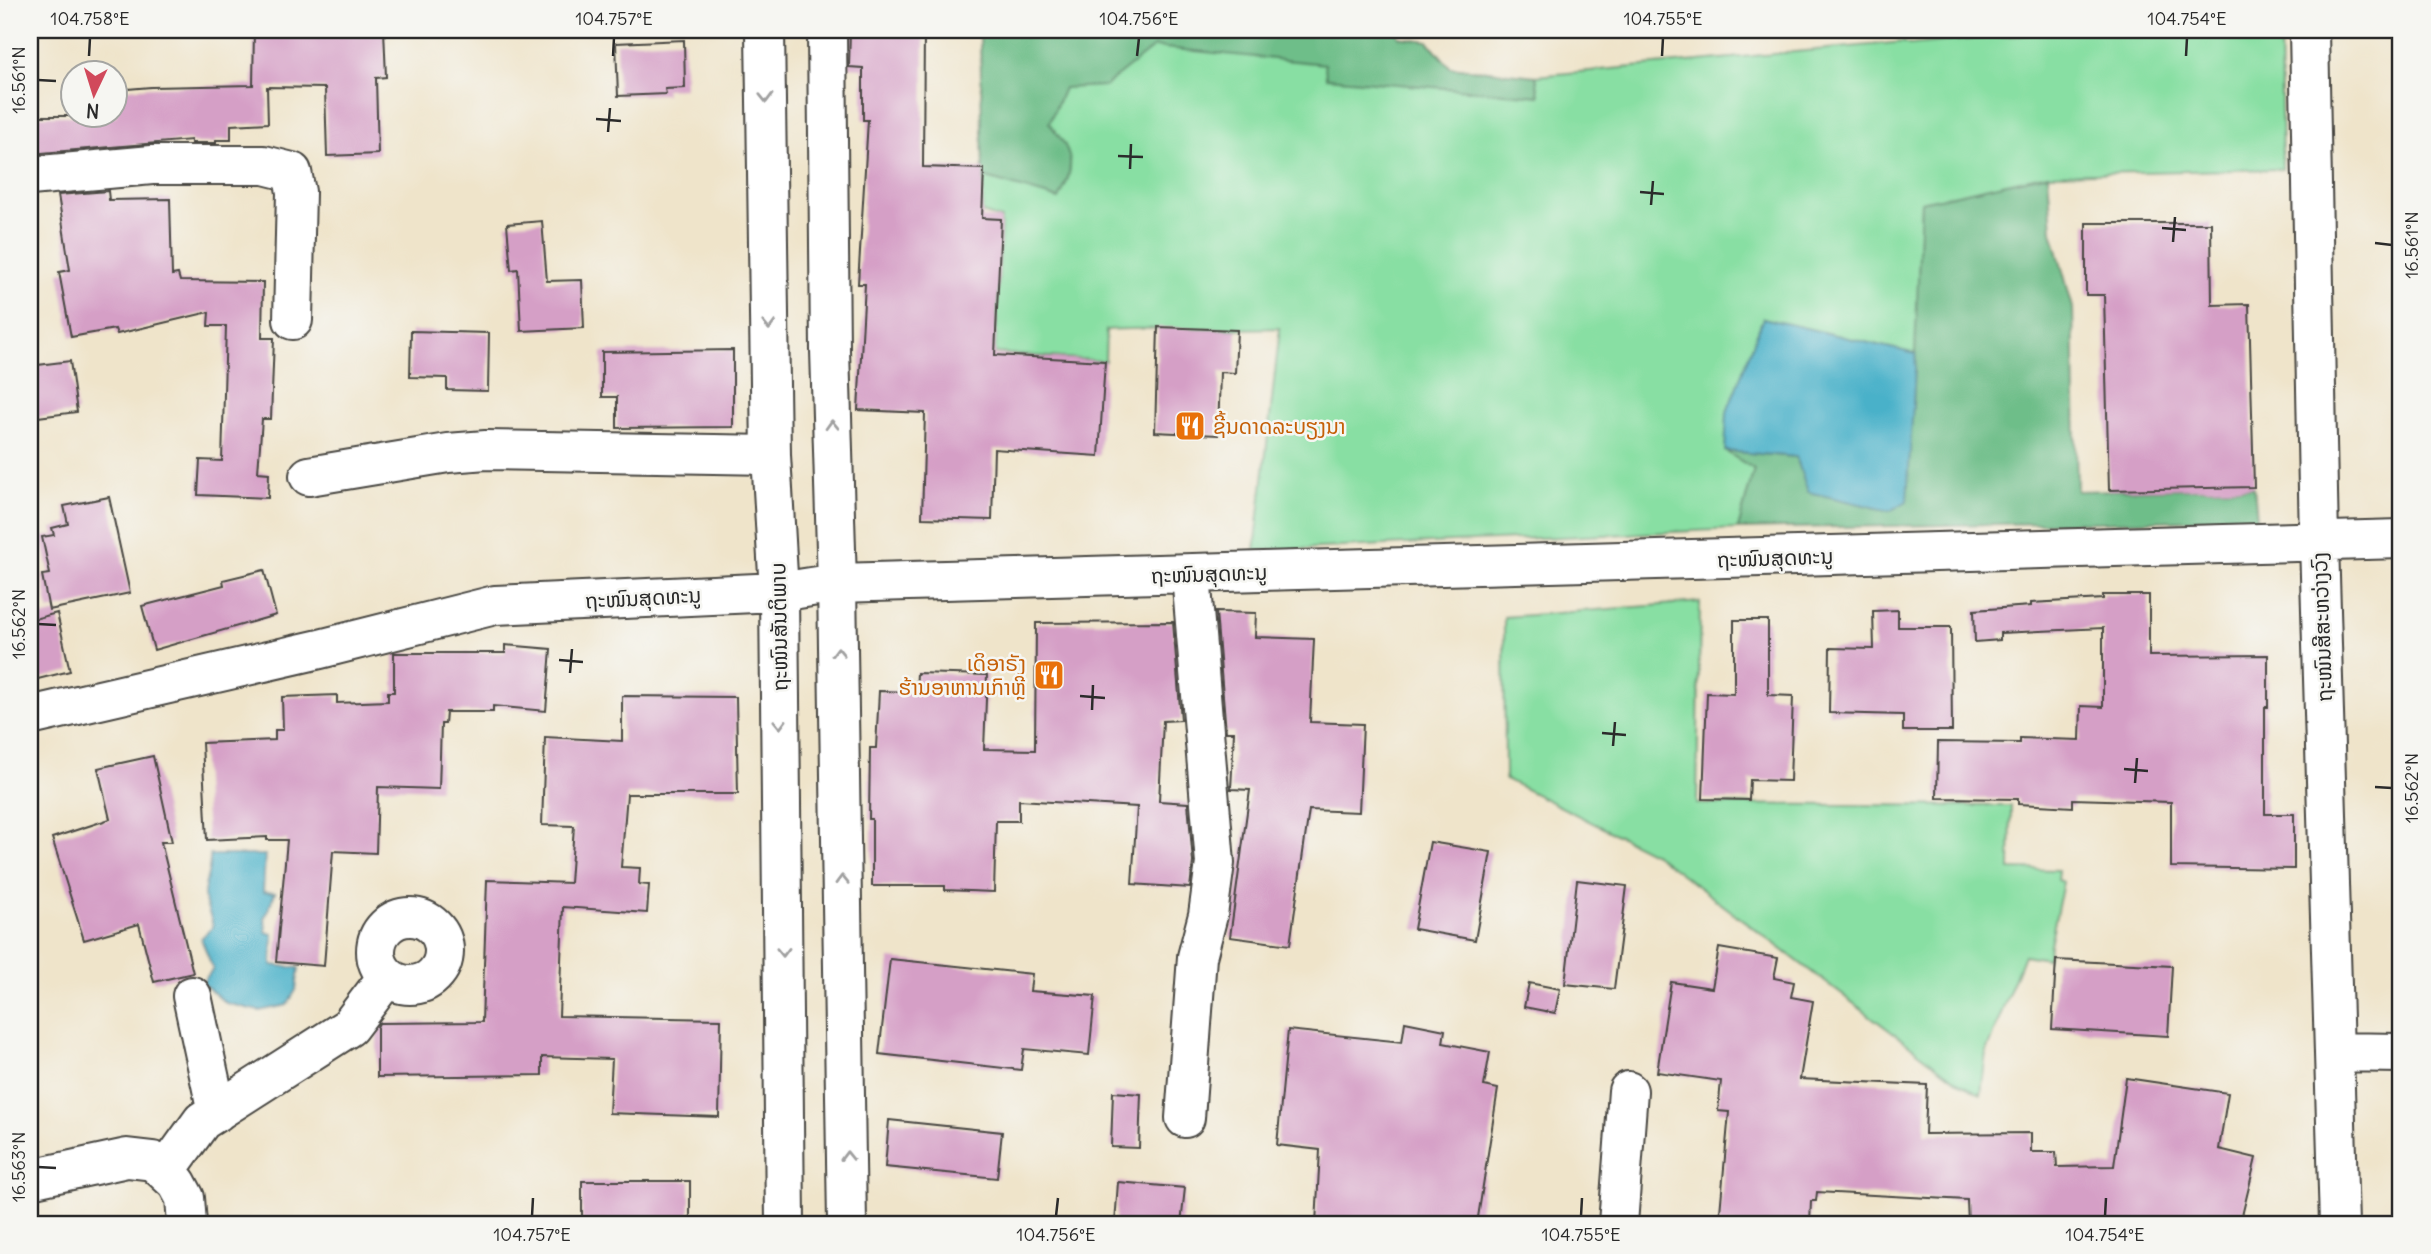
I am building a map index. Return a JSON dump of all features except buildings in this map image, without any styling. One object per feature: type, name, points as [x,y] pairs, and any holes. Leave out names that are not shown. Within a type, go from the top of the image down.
[{"type":"street","name":"ຖະໜົນສັນຕິພາບ","points":[[765,30],[771,455],[779,592],[785,1224]]},
{"type":"street","points":[[827,30],[830,350],[837,583],[847,1224]]},
{"type":"street","name":"ຖະໜົນສີສະຫວ່າງວົງ","points":[[2309,30],[2319,542],[2339,1224]]},
{"type":"street","points":[[30,176],[152,165],[264,165],[292,172],[296,192],[293,320]]},
{"type":"street","points":[[309,476],[448,453],[486,450],[771,455]]},
{"type":"street","name":"ຖະໜົນສຸດທະນູ","points":[[30,716],[495,605],[779,592],[837,583],[2401,539]]},
{"type":"street","points":[[1185,1118],[1197,957],[1208,915],[1215,863],[1191,575]]},
{"type":"street","points":[[166,1171],[202,1121],[349,1027],[387,977]]},
{"type":"street","points":[[192,996],[217,1112]]},
{"type":"street","points":[[2334,1052],[2401,1053]]},
{"type":"street","points":[[1618,1224],[1628,1091]]},
{"type":"street","points":[[30,1179],[127,1158],[153,1161],[177,1183],[185,1198],[187,1224]]},
{"type":"green space","points":[[980,30],[1263,30],[1539,96],[1536,76],[1903,42],[1909,45],[2028,34],[2028,30],[2280,30],[2282,169],[2048,174],[1921,202],[1916,354],[1763,318],[1725,451],[1754,469],[1738,529],[1255,551],[1280,328],[1106,330],[1105,361],[995,353],[1001,219],[982,213],[984,169]]},
{"type":"green space","points":[[980,30],[1396,30],[1399,37],[1428,41],[1450,67],[1536,76],[1539,96],[1326,78],[1325,64],[1154,47],[1105,86],[1064,88],[1049,123],[1070,159],[1068,177],[1059,199],[983,177]]},
{"type":"green space","points":[[2048,174],[2052,231],[2073,308],[2077,491],[2254,487],[2257,519],[1738,529],[1754,469],[1725,451],[1796,457],[1809,492],[1890,511],[1913,406],[1921,202]]},
{"type":"green space","points":[[1700,602],[1697,804],[2011,806],[2010,869],[2058,870],[2057,880],[2063,882],[2047,959],[2024,955],[1986,1052],[1981,1094],[1962,1085],[1655,854],[1505,779],[1504,617]]},
{"type":"water","points":[[1763,318],[1916,354],[1907,501],[1890,511],[1808,492],[1796,457],[1725,451],[1727,412]]},
{"type":"water","points":[[210,855],[265,855],[263,892],[275,893],[265,917],[266,932],[273,934],[272,965],[299,968],[296,990],[287,1005],[259,1011],[226,1003],[202,983],[213,969],[201,938],[213,927],[204,894]]},
{"type":"place","name":"ຊີ້ນດາດລະບຽງນາ","points":[[1190,426]]},
{"type":"place","name":"ເດິອາຣັງ ຮ້ານອາຫານເກົາຫຼີ","points":[[1049,675]]}]
